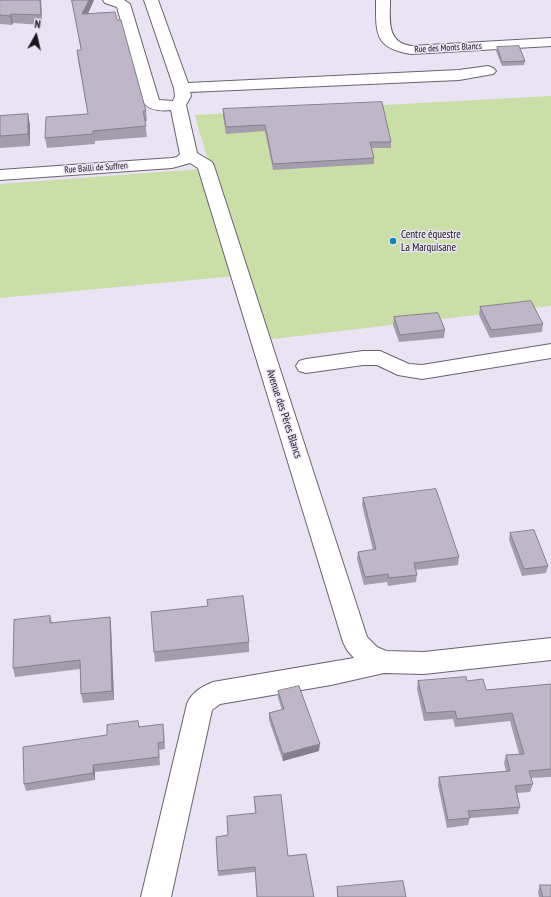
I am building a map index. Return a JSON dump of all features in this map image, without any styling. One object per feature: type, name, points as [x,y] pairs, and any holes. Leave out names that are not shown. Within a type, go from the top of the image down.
[{"type":"street","points":[[110,0],[123,4],[152,103],[160,106],[178,104]]},
{"type":"street","points":[[151,0],[182,88],[183,96],[178,104],[189,155]]},
{"type":"street","name":"Rue des Monts Blancs","points":[[383,0],[383,22],[387,39],[391,44],[400,48],[411,50],[551,42]]},
{"type":"street","points":[[182,88],[443,76],[488,71]]},
{"type":"street","name":"Rue Bailli de Suffren","points":[[0,175],[172,163],[182,161],[189,155]]},
{"type":"street","name":"Avenue des Pères Blancs","points":[[189,155],[206,166],[356,642],[368,655],[384,662],[424,664],[551,649]]},
{"type":"street","points":[[306,366],[363,358],[380,358],[405,370],[422,372],[551,351]]},
{"type":"street","points":[[156,897],[200,704],[213,694],[331,674],[384,662]]},
{"type":"green space","name":"Centre équestre La Marquisane","points":[[551,96],[551,306],[265,340],[195,115]]},
{"type":"green space","points":[[201,169],[236,276],[0,298],[0,184]]},
{"type":"building","points":[[0,0],[40,0],[41,15],[0,15]]},
{"type":"building","points":[[72,0],[89,0],[82,14],[115,12],[117,20],[121,20],[146,111],[143,111],[146,126],[93,131],[93,134],[45,138],[46,117],[88,114],[77,50],[81,50]]},
{"type":"building","points":[[519,46],[525,61],[502,62],[497,47]]},
{"type":"building","points":[[382,102],[391,142],[370,142],[374,158],[273,164],[265,125],[226,127],[223,109]]},
{"type":"building","points":[[28,114],[28,134],[0,136],[0,116]]},
{"type":"building","points":[[531,301],[543,324],[491,330],[480,307]]},
{"type":"building","points":[[438,313],[445,330],[400,335],[394,317]]},
{"type":"building","points":[[436,489],[459,557],[414,563],[417,575],[389,578],[388,574],[365,577],[358,552],[376,549],[363,498]]},
{"type":"building","points":[[534,530],[548,566],[524,569],[510,533]]},
{"type":"building","points":[[243,596],[249,642],[154,652],[151,612],[208,606],[207,600]]},
{"type":"building","points":[[50,616],[50,623],[110,617],[112,691],[81,694],[80,660],[13,668],[14,620]]},
{"type":"building","points":[[466,677],[467,681],[483,679],[486,690],[551,684],[551,769],[529,771],[533,784],[515,786],[520,807],[468,811],[470,818],[448,820],[439,777],[510,771],[506,755],[524,754],[512,713],[457,719],[455,711],[426,713],[418,681]]},
{"type":"building","points":[[299,686],[320,744],[283,754],[269,713],[284,709],[278,691]]},
{"type":"building","points":[[138,721],[139,727],[163,724],[164,742],[158,743],[159,757],[93,765],[93,773],[24,784],[23,747],[107,735],[107,725]]},
{"type":"building","points":[[281,795],[288,856],[306,854],[314,897],[257,897],[255,867],[218,871],[216,837],[228,835],[227,816],[256,813],[254,797]]},
{"type":"building","points":[[403,881],[406,897],[338,897],[337,887]]},
{"type":"building","points":[[540,885],[551,885],[551,897],[543,897]]},
{"type":"place","name":"Centre équestre La Marquisane","points":[[393,241]]}]
